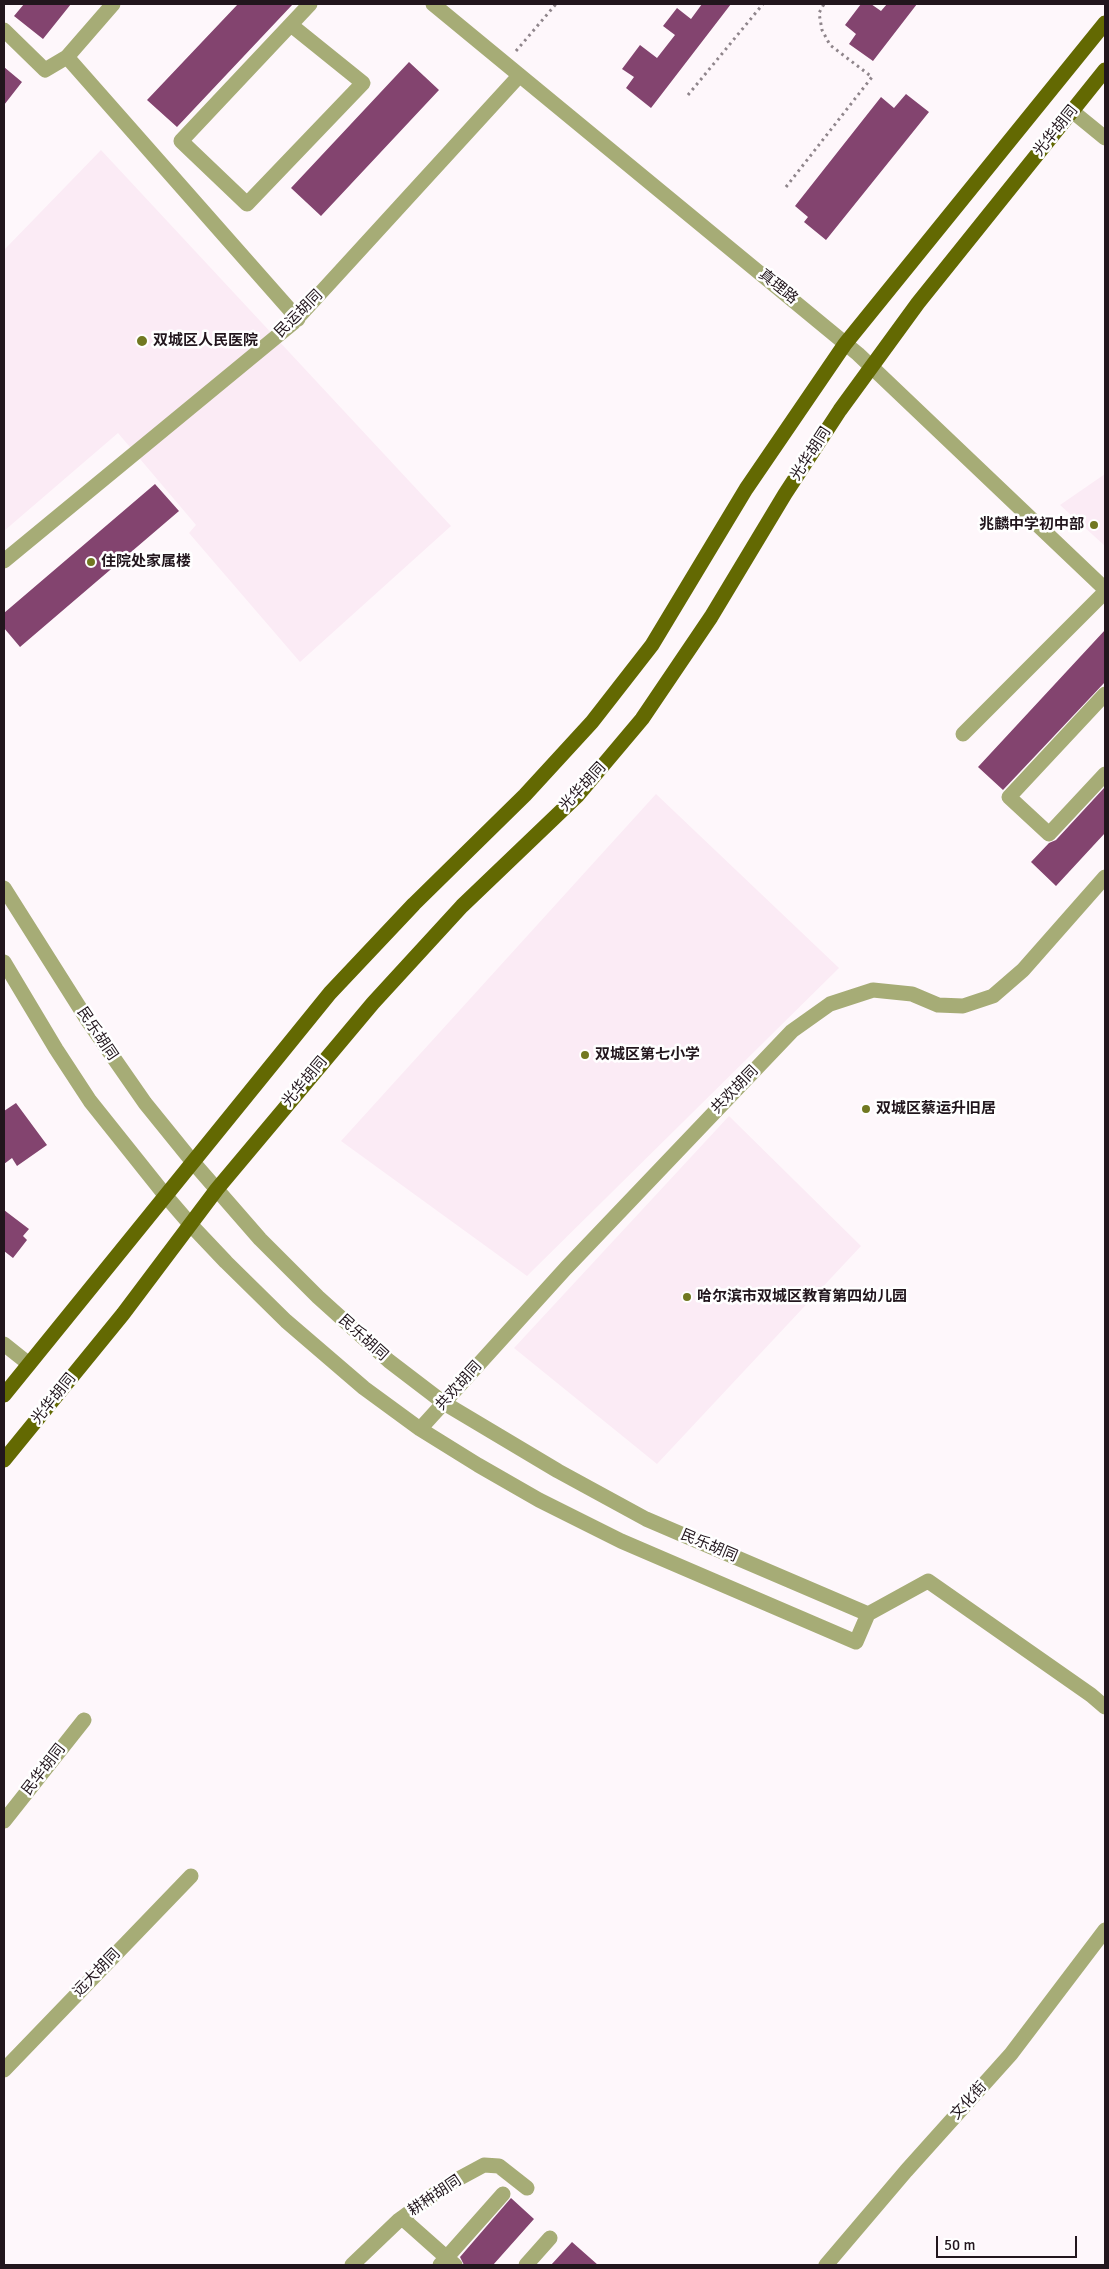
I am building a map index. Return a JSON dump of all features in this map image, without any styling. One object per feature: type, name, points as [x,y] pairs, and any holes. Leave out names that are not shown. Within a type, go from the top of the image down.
[{"type":"main road","name":"光华胡同","points":[[4,1395],[330,993],[414,904],[526,795],[592,722],[652,644],[746,489],[846,344],[1105,23]]},
{"type":"main road","name":"光华胡同","points":[[4,1460],[123,1314],[217,1189],[373,1003],[462,906],[578,795],[642,719],[712,617],[800,471],[840,410],[918,303],[1105,70]]},
{"type":"street","points":[[4,30],[45,70],[67,57],[113,4]]},
{"type":"street","points":[[291,25],[363,83],[247,204],[181,142],[310,4]]},
{"type":"street","name":"真理路","points":[[433,4],[518,76],[846,344],[1105,591]]},
{"type":"street","points":[[67,57],[298,319]]},
{"type":"street","name":"民运胡同","points":[[4,561],[298,319],[518,76]]},
{"type":"street","points":[[1072,111],[1105,138]]},
{"type":"street","points":[[963,734],[1105,591]]},
{"type":"street","points":[[1105,694],[1009,797],[1049,834],[1105,774]]},
{"type":"street","name":"共欢胡同","points":[[420,1429],[566,1268],[792,1031],[830,1004],[872,990],[912,994],[938,1004],[962,1006],[993,996],[1023,970],[1105,877]]},
{"type":"street","name":"民乐胡同","points":[[4,888],[88,1021],[145,1103],[192,1162],[260,1239],[318,1297],[389,1361],[444,1403],[558,1471],[646,1519],[868,1614],[856,1642],[621,1541],[539,1500],[478,1466],[420,1429],[364,1388],[286,1321],[226,1262],[165,1195],[90,1101],[56,1049],[4,962]]},
{"type":"street","points":[[4,1344],[29,1364]]},
{"type":"street","points":[[868,1614],[928,1580],[1091,1695],[1105,1707]]},
{"type":"street","name":"民华胡同","points":[[4,1821],[84,1720]]},
{"type":"street","name":"远大胡同","points":[[4,2070],[191,1876]]},
{"type":"street","name":"文化街","points":[[826,2265],[906,2171],[1011,2054],[1105,1930]]},
{"type":"street","name":"耕种胡同","points":[[352,2265],[402,2218],[447,2184],[484,2165],[499,2166],[527,2188]]},
{"type":"street","points":[[402,2218],[447,2263],[504,2194]]},
{"type":"street","points":[[526,2265],[550,2238]]},
{"type":"path","points":[[505,65],[556,4]]},
{"type":"path","points":[[688,95],[763,4]]},
{"type":"path","points":[[786,187],[872,77],[830,45],[822,30],[819,13],[824,4]]},
{"type":"shaded area","name":"双城区人民医院","points":[[101,150],[451,526],[300,662],[189,533],[196,525],[118,433],[4,531],[4,250]]},
{"type":"shaded area","name":"兆麟中学初中部","points":[[1105,474],[1105,546],[1060,505]]},
{"type":"shaded area","name":"双城区第七小学","points":[[656,794],[839,968],[527,1276],[341,1141]]},
{"type":"shaded area","name":"哈尔滨市双城区教育第四幼儿园","points":[[729,1116],[861,1246],[657,1464],[514,1348]]},
{"type":"building","points":[[24,4],[71,4],[43,39],[14,16]]},
{"type":"building","points":[[238,4],[293,4],[177,127],[147,100]]},
{"type":"building","points":[[702,4],[731,4],[651,108],[626,88],[634,77],[622,69],[640,45],[657,58],[675,35],[663,26],[677,8],[691,19]]},
{"type":"building","points":[[861,4],[871,4],[881,11],[887,4],[917,4],[873,61],[849,44],[856,34],[845,25]]},
{"type":"building","points":[[409,62],[439,90],[321,216],[291,188]]},
{"type":"building","points":[[4,67],[22,82],[4,105]]},
{"type":"building","points":[[906,94],[929,112],[826,240],[804,222],[808,217],[795,206],[881,97],[894,108]]},
{"type":"building","name":"住院处家属楼","points":[[155,484],[179,511],[20,647],[4,628],[4,613]]},
{"type":"building","points":[[1105,630],[1105,682],[1003,790],[978,767]]},
{"type":"building","points":[[1105,787],[1105,833],[1056,886],[1031,862],[1049,843],[1056,840]]},
{"type":"building","points":[[16,1103],[47,1145],[17,1166],[12,1158],[4,1164],[4,1111]]},
{"type":"building","points":[[4,1210],[29,1229],[23,1236],[27,1240],[13,1258],[4,1251]]},
{"type":"building","points":[[511,2198],[534,2219],[493,2265],[464,2265],[460,2257]]},
{"type":"building","points":[[572,2242],[598,2265],[551,2265]]},
{"type":"place","name":"双城区人民医院","points":[[142,341]]},
{"type":"place","name":"兆麟中学初中部","points":[[1094,525]]},
{"type":"place","name":"住院处家属楼","points":[[91,562]]},
{"type":"place","name":"双城区第七小学","points":[[585,1055]]},
{"type":"place","name":"双城区蔡运升旧居","points":[[866,1109]]},
{"type":"place","name":"哈尔滨市双城区教育第四幼儿园","points":[[687,1297]]}]
